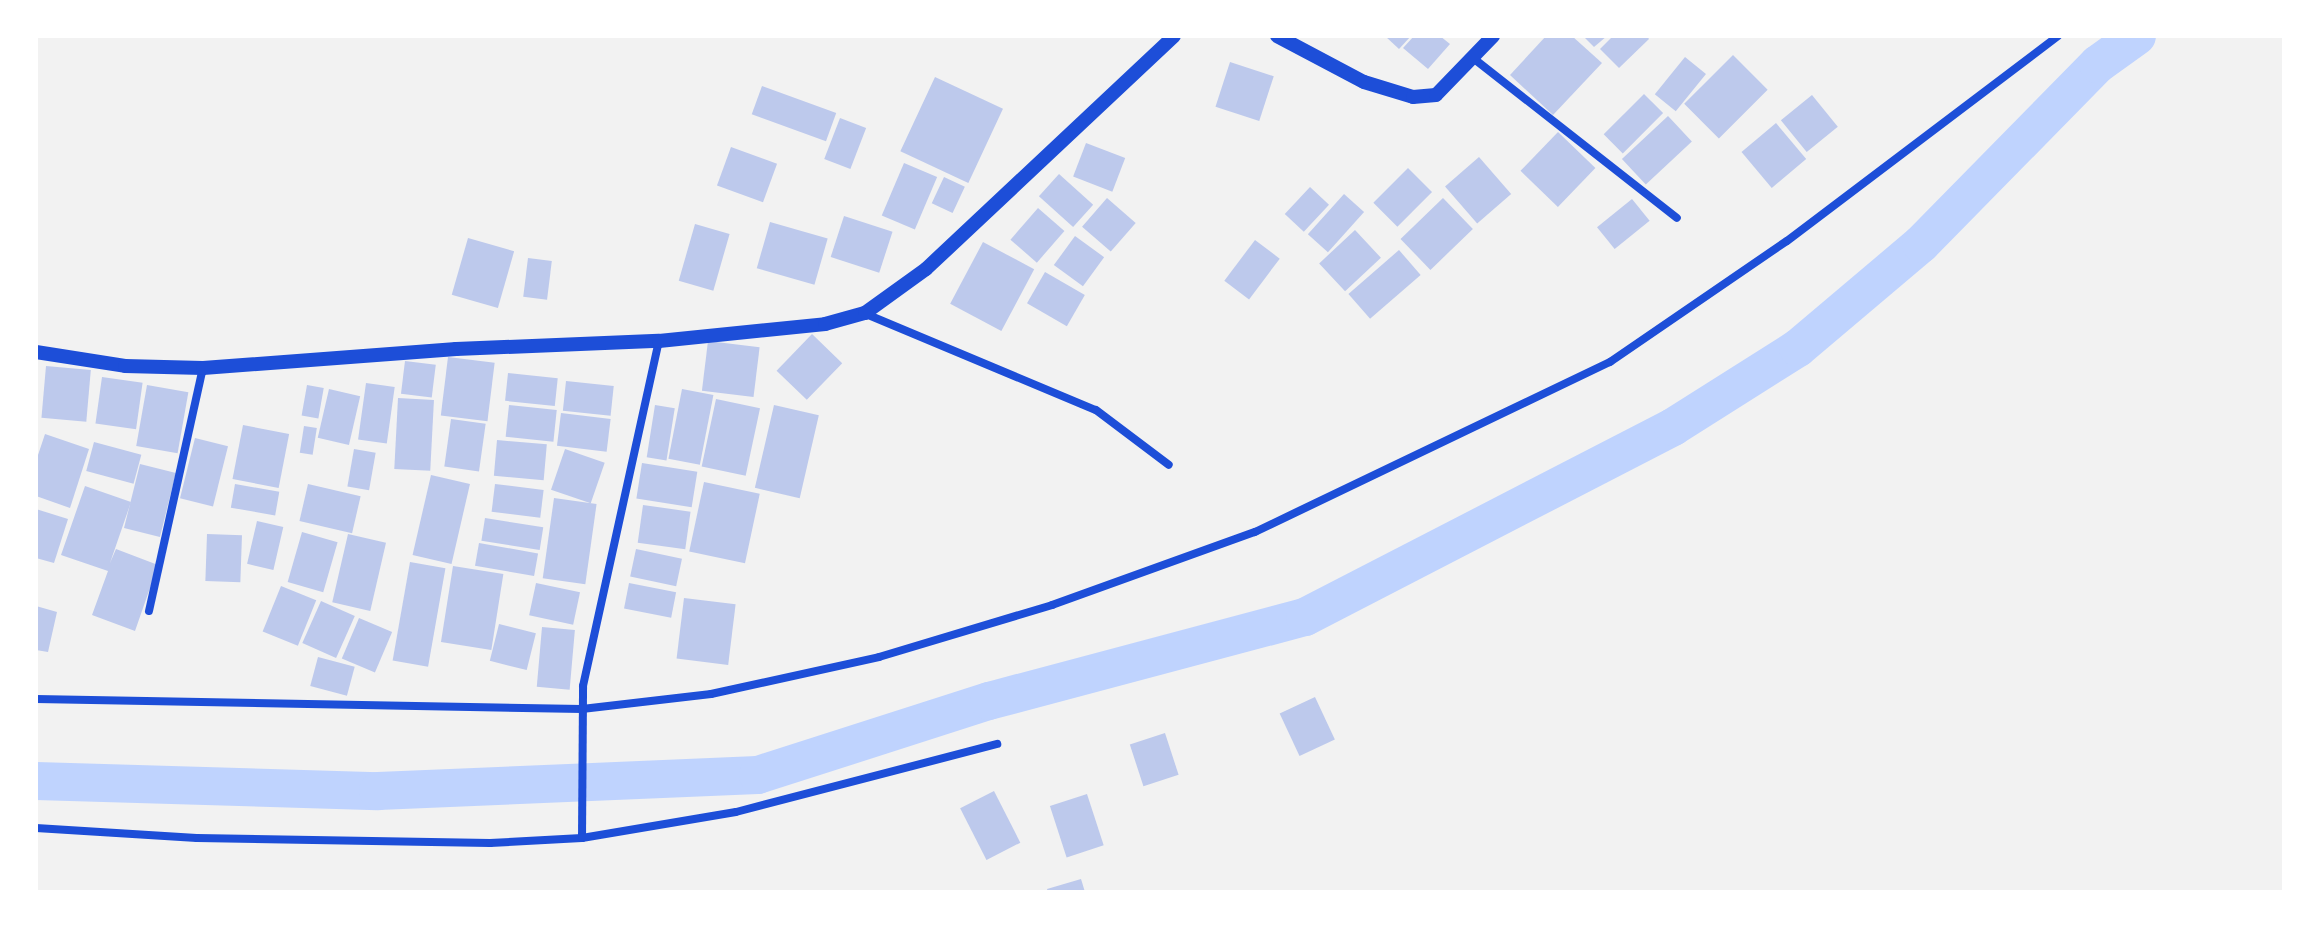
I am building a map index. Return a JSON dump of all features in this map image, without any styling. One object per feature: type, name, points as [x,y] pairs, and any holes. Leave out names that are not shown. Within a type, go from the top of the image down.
[{"type":"street","points":[[36,352],[125,366],[203,368],[456,349],[659,341],[825,324],[865,313],[926,269],[1174,36]]},
{"type":"street","points":[[1277,36],[1364,82],[1413,97],[1436,95],[1493,36]]},
{"type":"street","points":[[36,699],[582,709],[711,694],[879,657],[1052,605],[1255,532],[1610,362],[1787,241],[2058,36]]},
{"type":"street","points":[[1473,58],[1677,218]]},
{"type":"street","points":[[865,313],[1096,410],[1169,465]]},
{"type":"street","points":[[582,838],[582,709],[659,341]]},
{"type":"street","points":[[149,611],[203,368]]},
{"type":"street","points":[[36,828],[212,838],[490,843],[582,838],[736,812],[997,744]]},
{"type":"building","points":[[1385,36],[1411,36],[1399,49]]},
{"type":"building","points":[[1414,36],[1440,36],[1450,44],[1428,69],[1403,48]]},
{"type":"building","points":[[1546,36],[1572,36],[1602,63],[1553,115],[1510,75]]},
{"type":"building","points":[[1583,36],[1607,36],[1594,47]]},
{"type":"building","points":[[1613,36],[1647,36],[1649,39],[1619,68],[1600,49]]},
{"type":"building","points":[[1733,55],[1768,90],[1719,138],[1684,104]]},
{"type":"building","points":[[1685,57],[1706,74],[1676,111],[1655,94]]},
{"type":"building","points":[[1230,62],[1274,76],[1259,121],[1215,107]]},
{"type":"building","points":[[935,77],[1003,109],[968,183],[900,151]]},
{"type":"building","points":[[762,86],[836,113],[826,141],[752,114]]},
{"type":"building","points":[[1644,94],[1663,113],[1623,153],[1604,134]]},
{"type":"building","points":[[1812,95],[1838,127],[1807,152],[1781,120]]},
{"type":"building","points":[[1668,116],[1692,142],[1646,185],[1622,159]]},
{"type":"building","points":[[840,118],[866,128],[850,169],[824,159]]},
{"type":"building","points":[[1776,123],[1806,159],[1772,188],[1742,152]]},
{"type":"building","points":[[1558,132],[1595,168],[1558,207],[1520,171]]},
{"type":"building","points":[[1086,143],[1125,158],[1112,192],[1073,177]]},
{"type":"building","points":[[731,147],[777,164],[763,202],[717,186]]},
{"type":"building","points":[[1479,157],[1511,194],[1477,224],[1445,187]]},
{"type":"building","points":[[904,163],[937,177],[915,230],[882,215]]},
{"type":"building","points":[[1408,168],[1432,192],[1397,227],[1373,203]]},
{"type":"building","points":[[1059,174],[1093,205],[1073,227],[1039,196]]},
{"type":"building","points":[[944,177],[965,187],[953,213],[932,203]]},
{"type":"building","points":[[1310,187],[1329,205],[1304,232],[1285,214]]},
{"type":"building","points":[[1344,194],[1364,212],[1328,252],[1308,234]]},
{"type":"building","points":[[1107,198],[1136,223],[1111,252],[1082,227]]},
{"type":"building","points":[[1443,198],[1473,229],[1430,270],[1401,239]]},
{"type":"building","points":[[1632,199],[1650,221],[1615,249],[1597,227]]},
{"type":"building","points":[[1038,208],[1064,231],[1037,263],[1010,240]]},
{"type":"building","points":[[844,216],[893,232],[879,273],[831,257]]},
{"type":"building","points":[[770,222],[828,239],[814,285],[757,268]]},
{"type":"building","points":[[695,224],[730,234],[713,291],[679,281]]},
{"type":"building","points":[[1355,230],[1381,258],[1345,291],[1319,263]]},
{"type":"building","points":[[1075,236],[1104,257],[1083,286],[1054,265]]},
{"type":"building","points":[[468,238],[514,251],[498,308],[452,295]]},
{"type":"building","points":[[1255,240],[1280,259],[1249,299],[1224,281]]},
{"type":"building","points":[[983,242],[1034,269],[1001,331],[950,304]]},
{"type":"building","points":[[1399,250],[1421,275],[1370,319],[1348,294]]},
{"type":"building","points":[[528,258],[552,261],[547,300],[523,297]]},
{"type":"building","points":[[1045,272],[1085,295],[1067,326],[1027,303]]},
{"type":"building","points":[[812,334],[842,363],[807,400],[777,371]]},
{"type":"building","points":[[708,341],[760,347],[754,397],[702,391]]},
{"type":"building","points":[[448,357],[495,363],[487,421],[441,416]]},
{"type":"building","points":[[405,361],[436,365],[432,398],[401,394]]},
{"type":"building","points":[[46,366],[91,370],[86,422],[41,418]]},
{"type":"building","points":[[508,373],[558,378],[555,406],[505,401]]},
{"type":"building","points":[[102,377],[143,383],[136,429],[95,424]]},
{"type":"building","points":[[566,381],[614,386],[611,416],[563,411]]},
{"type":"building","points":[[366,383],[395,387],[387,443],[358,439]]},
{"type":"building","points":[[147,385],[188,392],[178,453],[136,446]]},
{"type":"building","points":[[307,385],[324,388],[318,418],[302,416]]},
{"type":"building","points":[[329,389],[360,396],[349,445],[318,438]]},
{"type":"building","points":[[682,389],[713,395],[700,465],[668,459]]},
{"type":"building","points":[[398,398],[434,400],[430,471],[394,469]]},
{"type":"building","points":[[716,399],[760,408],[746,476],[702,466]]},
{"type":"building","points":[[509,405],[557,410],[553,442],[506,437]]},
{"type":"building","points":[[655,405],[675,408],[666,460],[647,457]]},
{"type":"building","points":[[774,405],[819,415],[800,498],[755,488]]},
{"type":"building","points":[[561,413],[611,419],[607,452],[557,446]]},
{"type":"building","points":[[451,419],[486,424],[479,471],[444,467]]},
{"type":"building","points":[[243,425],[289,434],[279,488],[233,479]]},
{"type":"building","points":[[304,426],[317,428],[313,455],[300,453]]},
{"type":"building","points":[[45,434],[89,449],[70,508],[36,496],[36,461]]},
{"type":"building","points":[[195,438],[228,446],[213,506],[180,498]]},
{"type":"building","points":[[497,440],[547,444],[544,480],[494,476]]},
{"type":"building","points":[[94,442],[141,455],[134,484],[86,471]]},
{"type":"building","points":[[354,449],[376,453],[369,490],[347,486]]},
{"type":"building","points":[[565,449],[605,463],[591,503],[551,490]]},
{"type":"building","points":[[642,463],[697,472],[692,507],[636,499]]},
{"type":"building","points":[[140,464],[176,473],[160,537],[124,528]]},
{"type":"building","points":[[431,475],[470,484],[452,564],[413,555]]},
{"type":"building","points":[[704,482],[760,494],[745,563],[689,551]]},
{"type":"building","points":[[235,484],[279,492],[275,515],[231,508]]},
{"type":"building","points":[[308,484],[361,496],[352,533],[299,521]]},
{"type":"building","points":[[495,484],[544,490],[540,518],[492,512]]},
{"type":"building","points":[[85,486],[131,502],[110,563],[116,549],[158,565],[135,631],[92,615],[108,571],[61,555]]},
{"type":"building","points":[[554,498],[597,504],[585,584],[543,578]]},
{"type":"building","points":[[643,505],[691,512],[685,549],[638,543]]},
{"type":"building","points":[[36,509],[68,519],[54,563],[36,558]]},
{"type":"building","points":[[485,518],[543,527],[540,550],[481,541]]},
{"type":"building","points":[[257,521],[283,527],[273,570],[247,564]]},
{"type":"building","points":[[302,532],[338,542],[323,592],[288,582]]},
{"type":"building","points":[[207,534],[242,535],[240,582],[205,581]]},
{"type":"building","points":[[348,534],[386,543],[370,611],[332,602]]},
{"type":"building","points":[[479,543],[538,553],[534,576],[475,566]]},
{"type":"building","points":[[636,549],[682,559],[676,586],[630,576]]},
{"type":"building","points":[[410,562],[445,568],[428,667],[393,660]]},
{"type":"building","points":[[453,566],[503,574],[491,650],[441,642]]},
{"type":"building","points":[[536,583],[580,592],[573,625],[529,615]]},
{"type":"building","points":[[629,583],[676,592],[671,618],[624,609]]},
{"type":"building","points":[[281,586],[316,600],[298,646],[263,631]]},
{"type":"building","points":[[684,598],[736,604],[728,665],[677,659]]},
{"type":"building","points":[[321,601],[355,616],[336,658],[302,643]]},
{"type":"building","points":[[36,606],[57,612],[48,652],[36,650]]},
{"type":"building","points":[[359,618],[392,632],[375,673],[342,659]]},
{"type":"building","points":[[499,624],[536,633],[527,670],[490,661]]},
{"type":"building","points":[[542,627],[575,630],[570,690],[537,687]]},
{"type":"building","points":[[318,657],[355,667],[347,696],[310,686]]},
{"type":"building","points":[[1315,697],[1335,740],[1300,756],[1280,713]]},
{"type":"building","points":[[1165,733],[1179,775],[1143,786],[1130,744]]},
{"type":"building","points":[[994,791],[1020,843],[986,860],[960,808]]},
{"type":"building","points":[[1087,794],[1104,845],[1067,857],[1050,806]]},
{"type":"building","points":[[1081,879],[1085,892],[1048,892],[1047,889]]},
{"type":"waterway","points":[[36,781],[378,791],[758,775],[989,701],[1305,617],[1673,427],[1798,348],[1921,244],[2098,64],[2137,36]]}]
